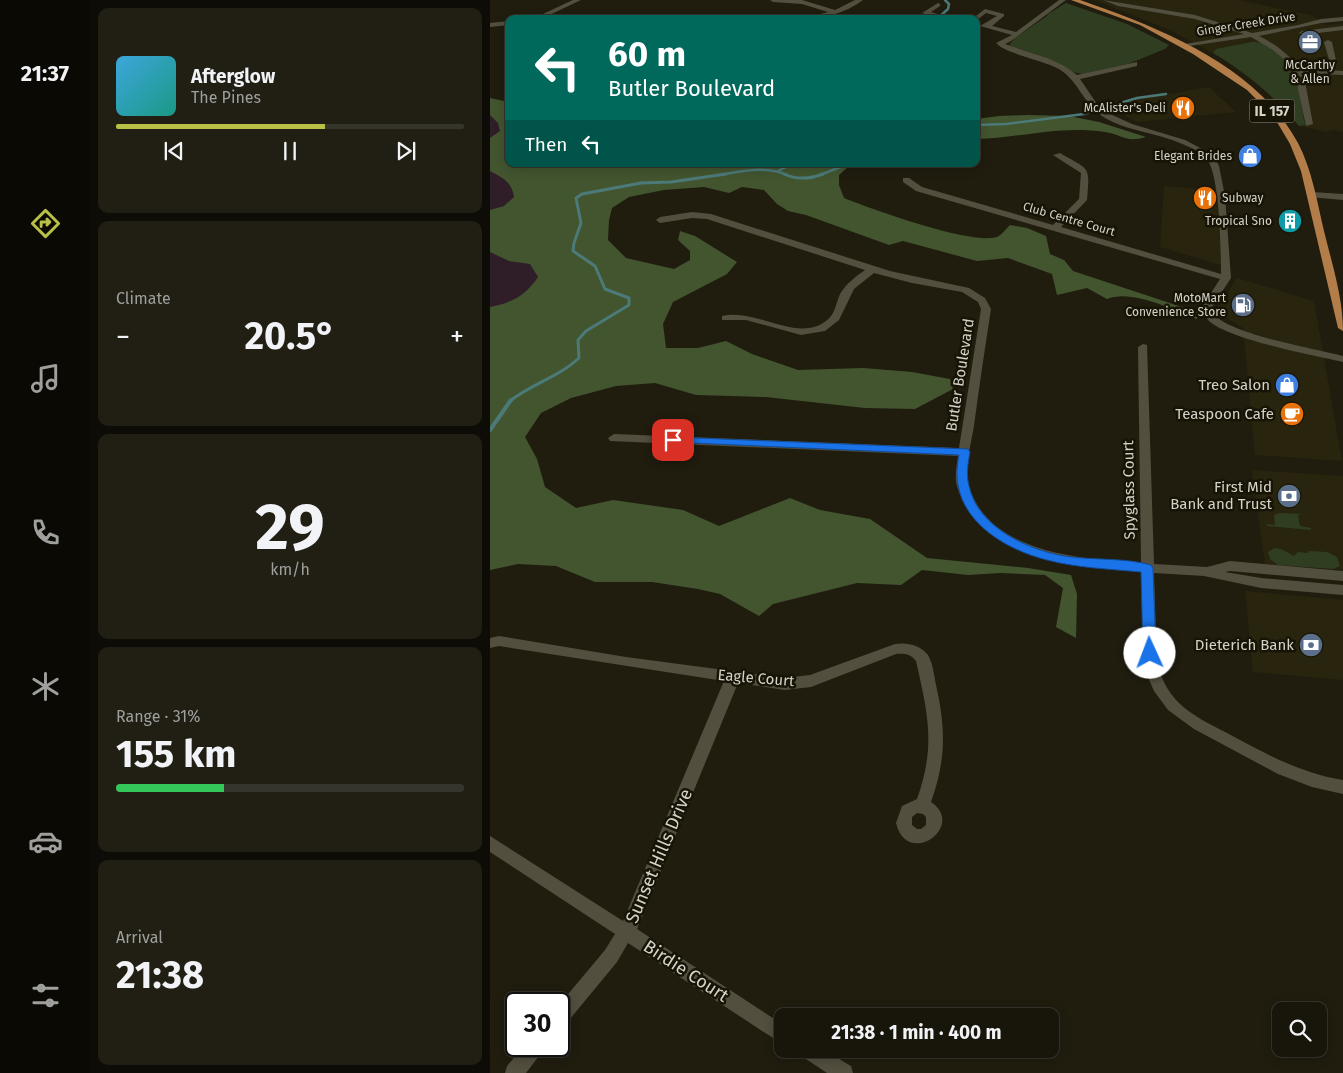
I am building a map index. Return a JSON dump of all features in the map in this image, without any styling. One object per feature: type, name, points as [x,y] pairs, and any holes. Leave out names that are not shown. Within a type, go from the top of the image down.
[{"type":"main road","name":"IL 157","points":[[1074,0],[1142,24],[1196,52],[1250,88],[1277,116],[1294,144],[1305,171],[1343,328]]},
{"type":"street","points":[[544,15],[578,0]]},
{"type":"street","points":[[774,0],[802,2],[836,12]]},
{"type":"street","points":[[823,15],[836,12],[860,0]]},
{"type":"street","points":[[1063,0],[1009,40],[1000,43],[1044,60],[1071,74],[1095,108],[1107,116],[1131,127],[1186,143],[1211,158],[1216,172],[1225,241],[1226,278],[1207,307],[1211,318],[1224,326],[1243,333],[1343,360]]},
{"type":"street","points":[[1106,0],[1195,16],[1230,26],[1260,39],[1279,51],[1297,73],[1309,124]]},
{"type":"street","points":[[929,15],[923,14],[938,5]]},
{"type":"street","points":[[980,15],[986,11],[1002,15],[986,27]]},
{"type":"street","name":"Ginger Creek Drive","points":[[1185,46],[1343,19]]},
{"type":"street","points":[[490,25],[505,23]]},
{"type":"street","name":"Ginger Creek Drive","points":[[1311,24],[1321,31]]},
{"type":"street","points":[[980,25],[1017,34]]},
{"type":"street","name":"Ginger Creek Drive","points":[[1196,52],[1260,39],[1343,28]]},
{"type":"street","points":[[1328,42],[1334,63],[1341,74]]},
{"type":"street","points":[[1334,63],[1343,64]]},
{"type":"street","points":[[1075,78],[1134,64]]},
{"type":"street","points":[[1297,73],[1341,74]]},
{"type":"street","points":[[1055,228],[1083,200],[1085,185],[1083,170],[1057,156]]},
{"type":"street","name":"Club Centre Court","points":[[906,180],[919,189],[1226,278]]},
{"type":"street","points":[[1312,195],[1343,197]]},
{"type":"street","name":"Butler Boulevard","points":[[660,220],[682,216],[708,216],[873,269],[916,281],[966,290],[978,296],[985,304],[986,309],[964,452],[963,487],[968,500],[983,522],[1013,543],[1047,556],[1070,561],[1207,572],[1233,579],[1343,590]]},
{"type":"street","points":[[726,318],[747,317],[791,331],[818,330],[836,318],[846,294],[860,278],[873,269]]},
{"type":"street","name":"Spyglass Court","points":[[1143,347],[1150,666],[1154,680],[1173,706],[1189,719],[1289,773],[1310,781],[1343,787]]},
{"type":"street","points":[[614,438],[964,452]]},
{"type":"street","name":"Butler Boulevard","points":[[1207,572],[1230,566],[1343,576]]},
{"type":"street","name":"Eagle Court","points":[[490,644],[499,641],[785,684],[800,683],[895,649],[904,648],[919,654],[924,659],[937,730],[932,778],[922,807]]},
{"type":"street","name":"Sunset Hills Drive","points":[[570,1006],[611,956],[626,933],[732,677]]},
{"type":"street","name":"Birdie Court","points":[[490,843],[774,1029]]},
{"type":"street","points":[[514,1073],[527,1057]]},
{"type":"street","points":[[820,1058],[844,1073]]},
{"type":"shaded area","points":[[1094,0],[1239,0],[1311,15],[1327,25],[1343,23],[1343,132],[1334,130],[1327,132],[1299,126],[1261,87],[1223,59],[1170,30]]},
{"type":"shaded area","points":[[1209,87],[1236,112],[1137,122],[1104,105]]},
{"type":"shaded area","points":[[490,103],[505,108],[505,167],[511,167],[546,233],[569,285],[490,341]]},
{"type":"shaded area","points":[[1164,186],[1215,190],[1224,266],[1160,247]]},
{"type":"shaded area","points":[[1237,278],[1314,301],[1342,461],[1255,455],[1243,328],[1215,311]]},
{"type":"shaded area","points":[[1252,470],[1343,476],[1343,570],[1265,564]]},
{"type":"shaded area","points":[[1245,591],[1343,600],[1343,680],[1253,672]]},
{"type":"green space","points":[[1066,3],[1127,24],[1169,45],[1165,49],[1128,64],[1083,74],[1072,72],[1052,60],[1009,45],[1015,38]]},
{"type":"green space","points":[[1252,42],[1260,43],[1279,55],[1292,72],[1299,92],[1305,125],[1299,126],[1259,86],[1237,68],[1213,53],[1216,49]]},
{"type":"green space","points":[[490,98],[505,101],[505,167],[848,167],[839,175],[839,185],[844,198],[923,225],[969,237],[987,238],[999,236],[1010,225],[1027,228],[1046,236],[1050,254],[1064,260],[1073,271],[1197,312],[1197,319],[1165,306],[1140,299],[1117,297],[1107,299],[1087,288],[1057,295],[1052,274],[1008,258],[977,261],[903,241],[889,245],[806,215],[788,211],[777,204],[764,190],[742,187],[729,193],[704,187],[664,190],[629,197],[612,208],[608,240],[626,258],[674,269],[690,260],[690,251],[678,240],[680,231],[695,236],[737,262],[727,274],[673,302],[663,324],[666,348],[698,348],[726,341],[752,354],[798,370],[863,368],[912,372],[950,379],[953,389],[915,409],[865,408],[766,397],[696,395],[655,383],[616,386],[571,398],[541,413],[525,437],[537,459],[545,487],[576,508],[613,500],[683,510],[719,526],[790,498],[820,510],[870,519],[927,558],[1028,568],[1071,575],[1077,594],[1076,638],[1056,627],[1063,588],[1045,575],[1000,573],[968,575],[922,570],[901,585],[857,583],[773,604],[759,616],[720,594],[698,589],[652,582],[595,582],[556,566],[518,564],[490,570],[490,307],[505,303],[523,294],[538,277],[530,264],[509,261],[490,252],[490,210],[504,206],[514,197],[509,184],[503,178],[490,171],[490,138],[500,131],[498,123],[490,115]]},
{"type":"green space","points":[[999,116],[1069,116],[1099,122],[1146,137],[1129,139],[1105,132],[1072,130],[980,139],[980,118]]},
{"type":"green space","points":[[1280,513],[1303,514],[1298,515],[1300,526],[1311,528],[1311,530],[1267,526],[1267,524],[1275,525],[1274,515]]},
{"type":"green space","points":[[1275,548],[1294,556],[1298,552],[1327,552],[1337,557],[1340,566],[1333,569],[1278,565],[1270,559],[1268,552]]},
{"type":"waterway","points":[[941,15],[948,9],[949,4],[945,0]]},
{"type":"waterway","points":[[980,125],[1006,124],[1084,114],[1137,98],[1166,94]]},
{"type":"waterway","points":[[778,171],[786,167]]},
{"type":"waterway","points":[[821,175],[840,167]]},
{"type":"waterway","points":[[718,175],[762,170],[786,174]]},
{"type":"waterway","points":[[511,401],[571,365],[579,358],[578,340],[586,331],[629,305],[629,298],[605,289],[595,266],[573,251],[581,223],[576,198],[582,194],[641,183],[671,182],[726,174]]},
{"type":"waterway","points":[[786,174],[804,178],[821,175]]},
{"type":"waterway","points":[[490,430],[511,401]]},
{"type":"place","name":"McCarthy & Allen","points":[[1310,42]]},
{"type":"place","name":"McAlister's Deli","points":[[1183,108]]},
{"type":"place","name":"Elegant Brides","points":[[1250,156]]},
{"type":"place","name":"Subway","points":[[1205,198]]},
{"type":"place","name":"Tropical Sno","points":[[1290,221]]},
{"type":"place","name":"MotoMart Convenience Store","points":[[1243,305]]},
{"type":"place","name":"Treo Salon","points":[[1287,385]]},
{"type":"place","name":"Teaspoon Cafe","points":[[1292,414]]},
{"type":"place","name":"First Mid Bank and Trust","points":[[1289,496]]},
{"type":"place","name":"Dieterich Bank","points":[[1311,645]]},
{"type":"route","points":[[673,440],[964,452],[963,487],[968,500],[983,522],[998,534],[1013,543],[1047,556],[1070,561],[1147,568],[1150,653]]}]
